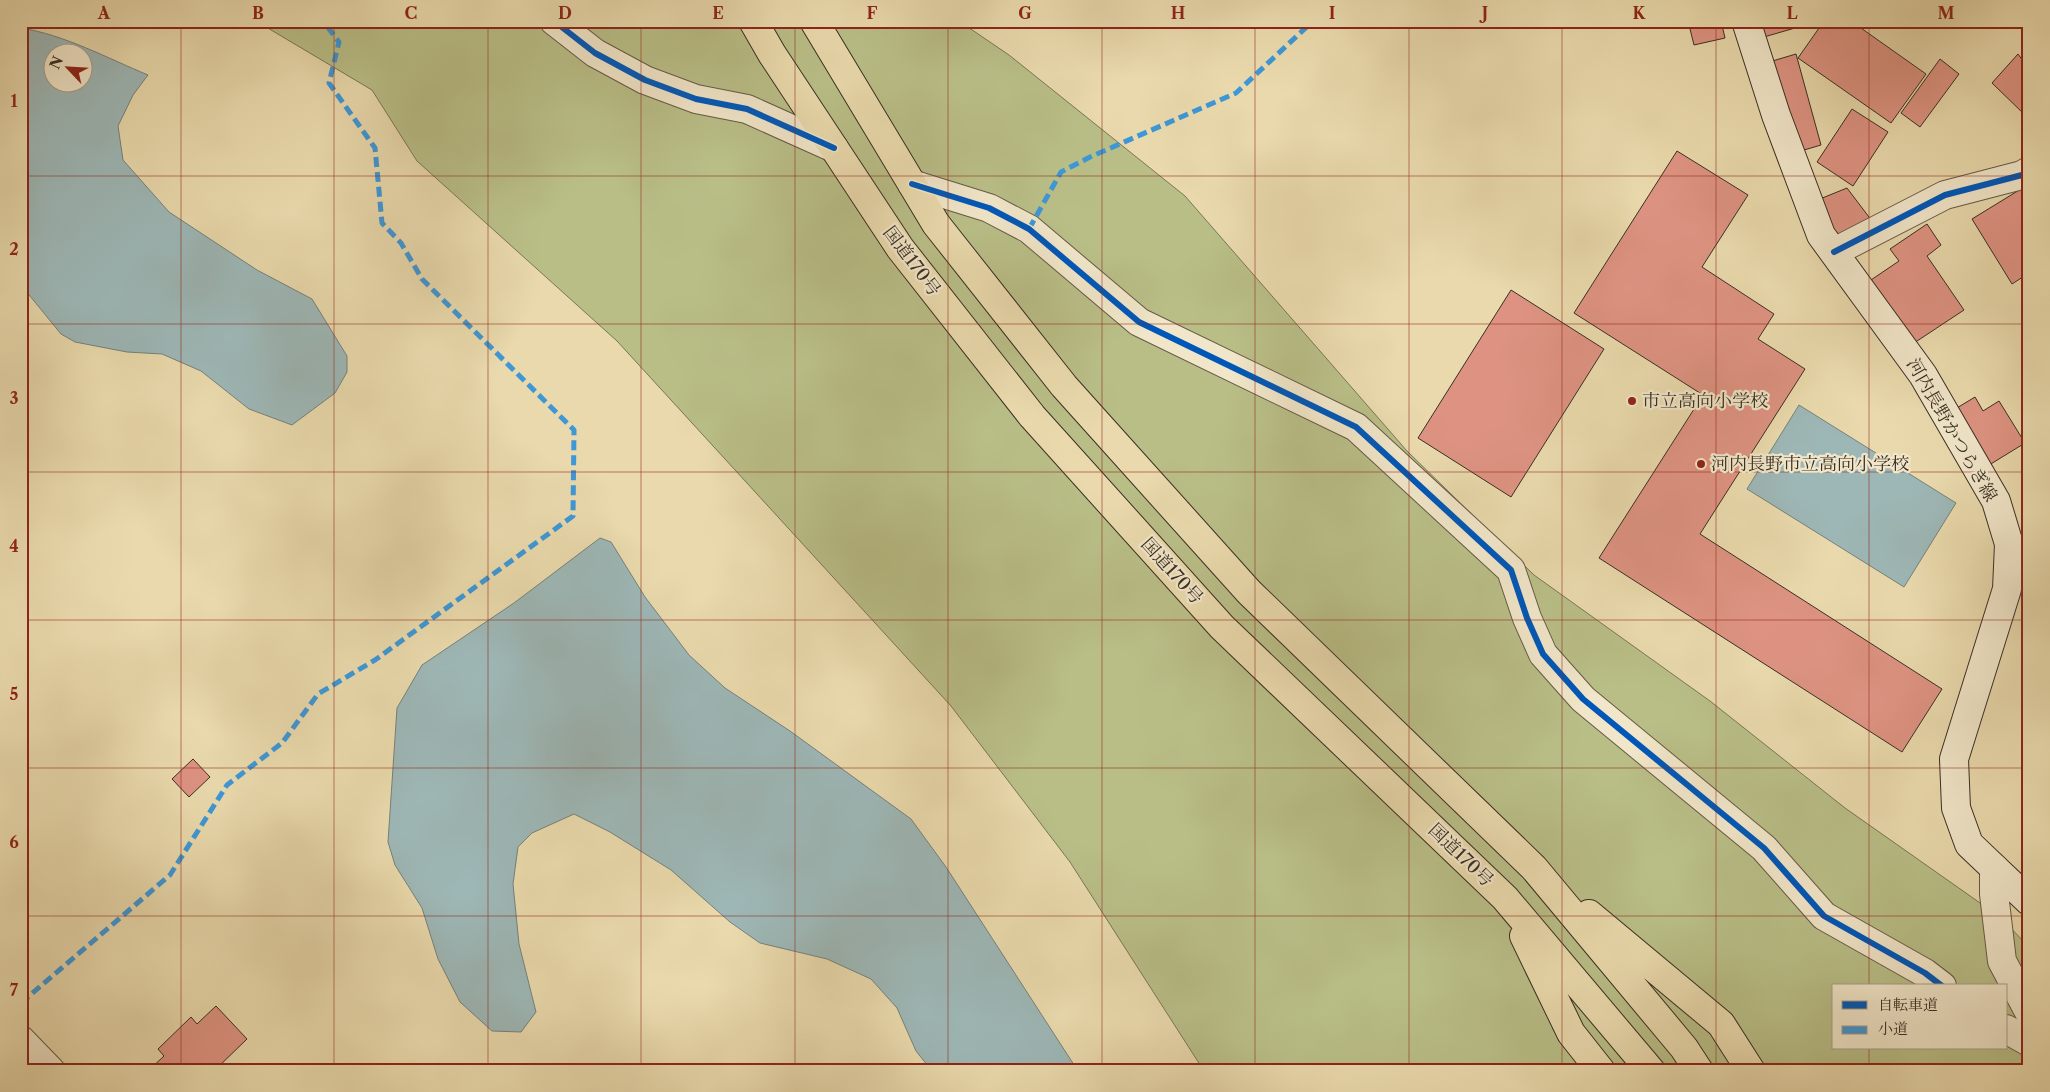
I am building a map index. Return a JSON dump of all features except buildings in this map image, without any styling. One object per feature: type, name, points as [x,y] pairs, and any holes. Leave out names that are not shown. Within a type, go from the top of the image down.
[{"type":"highway","name":"国道170号","points":[[753,21],[772,54],[900,248],[1032,416],[1222,627],[1505,898],[1651,1071]]},
{"type":"highway","points":[[814,21],[936,224],[1064,386],[1249,592],[1534,868],[1720,1024],[1751,1071]]},
{"type":"highway","points":[[1534,868],[1684,1048],[1699,1071]]},
{"type":"highway","points":[[1505,898],[1572,1032],[1601,1071]]},
{"type":"street","points":[[554,21],[596,53],[645,80],[696,99],[748,109],[834,148]]},
{"type":"street","name":"河内長野かつらぎ線","points":[[1746,21],[1783,134],[1822,235],[1923,375],[1996,501],[2009,544],[2008,589],[1954,759],[1956,808],[1970,844],[2029,901]]},
{"type":"street","points":[[1834,252],[1944,194],[2022,175],[2029,171]]},
{"type":"street","points":[[912,184],[989,208],[1029,229],[1139,322],[1356,427],[1511,570],[1527,618],[1543,654],[1583,699],[1764,848],[1824,916],[1925,973],[1939,984]]},
{"type":"street","points":[[1994,868],[1994,894],[2002,961],[2029,1012]]},
{"type":"street","points":[[2008,1030],[2029,1042]]},
{"type":"street","points":[[21,1040],[51,1071]]},
{"type":"green space","points":[[256,21],[959,21],[1009,55],[1185,196],[1407,451],[1534,575],[1710,701],[1845,808],[2000,917],[2029,947],[2029,1071],[1204,1071],[1070,862],[951,706],[617,341],[417,161],[372,90]]},
{"type":"water","points":[[21,28],[72,42],[42,42],[42,92],[92,92],[92,51],[148,75],[133,95],[118,126],[123,160],[169,212],[257,270],[312,299],[347,356],[347,372],[335,393],[292,425],[249,409],[201,371],[162,354],[127,352],[75,342],[61,334],[21,285]]},
{"type":"water","points":[[1799,405],[1956,503],[1904,587],[1747,489]]},
{"type":"water","points":[[600,538],[611,542],[645,597],[689,655],[725,688],[790,731],[911,819],[946,867],[1078,1071],[932,1071],[916,1051],[897,1008],[871,979],[827,959],[760,943],[730,922],[671,870],[610,832],[574,814],[532,833],[518,847],[513,884],[519,944],[536,1012],[521,1032],[492,1031],[460,1002],[438,959],[422,908],[395,865],[388,842],[397,708],[422,665],[514,603]]},
{"type":"marked path","points":[[21,1003],[170,875],[227,785],[282,743],[318,694],[375,660],[573,516],[574,430],[422,279],[401,243],[382,223],[375,148],[329,83],[339,42],[323,21]]},
{"type":"marked path","points":[[1029,229],[1061,172],[1090,157],[1236,93],[1313,21]]},
{"type":"cycle path","points":[[554,21],[595,53],[645,80],[696,99],[747,109],[834,148]]},
{"type":"cycle path","points":[[1834,252],[1945,195],[2022,175],[2029,171]]},
{"type":"cycle path","points":[[912,184],[989,208],[1029,229],[1139,322],[1356,427],[1511,570],[1527,618],[1543,654],[1583,699],[1764,848],[1824,916],[1925,973],[1939,984]]},
{"type":"place","name":"市立高向小学校","points":[[1632,401]]},
{"type":"place","name":"河内長野市立高向小学校","points":[[1701,464]]}]
